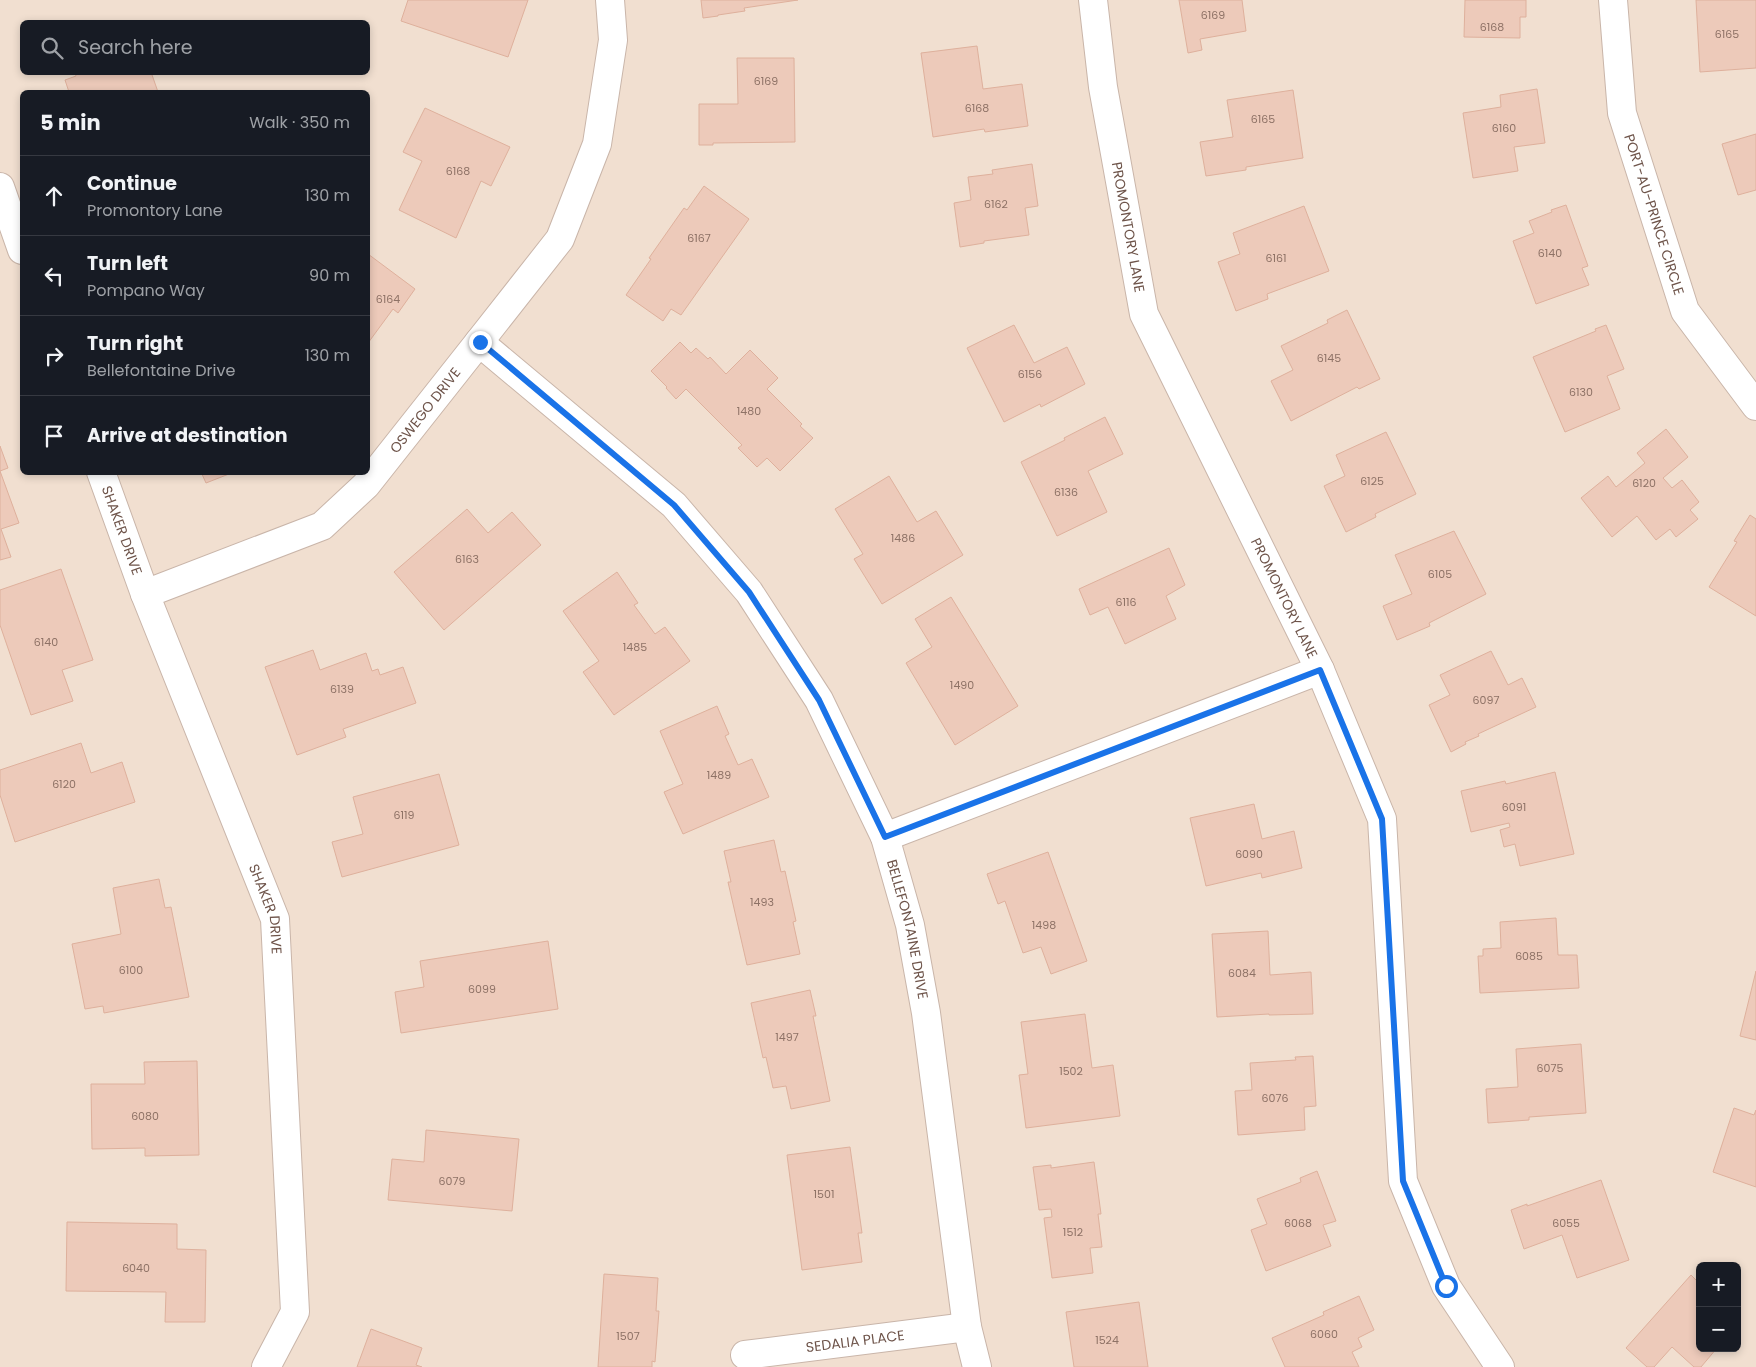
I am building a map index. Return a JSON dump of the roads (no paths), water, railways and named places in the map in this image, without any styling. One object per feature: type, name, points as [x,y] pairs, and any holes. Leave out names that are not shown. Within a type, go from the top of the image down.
[{"type":"street","name":"OSWEGO DRIVE","points":[[145,594],[322,526],[366,485],[480,342],[560,239],[597,144],[613,40],[610,0]]},
{"type":"street","name":"PROMONTORY LANE","points":[[1093,0],[1103,87],[1144,314],[1320,670],[1382,819],[1403,1181],[1446,1286],[1500,1367]]},
{"type":"street","name":"PORT-AU-PRINCE CIRCLE","points":[[1613,0],[1622,113],[1684,310],[1756,406]]},
{"type":"street","points":[[0,187],[20,244]]},
{"type":"street","name":"BELLEFONTAINE DRIVE","points":[[480,342],[674,505],[749,592],[819,700],[885,837],[910,925],[926,1013],[967,1327],[977,1367]]},
{"type":"street","name":"SHAKER DRIVE","points":[[102,475],[145,594],[275,919],[295,1312],[266,1367]]},
{"type":"street","points":[[885,837],[1320,670]]},
{"type":"street","name":"SEDALIA PLACE","points":[[745,1355],[967,1327]]}]
